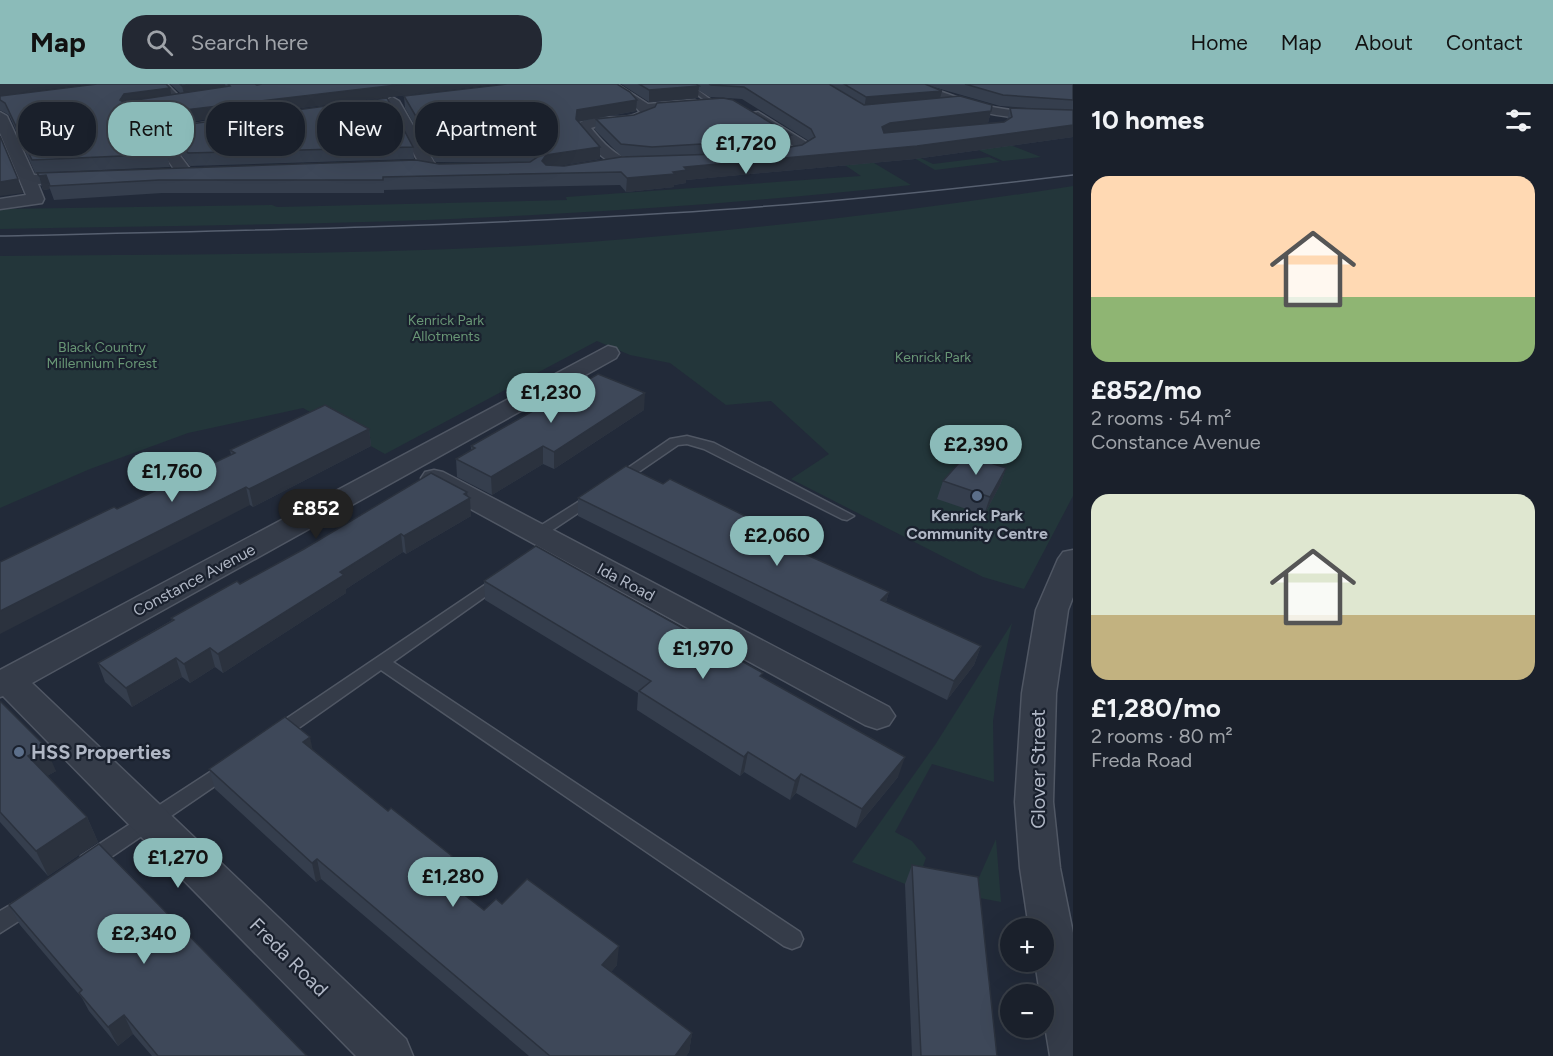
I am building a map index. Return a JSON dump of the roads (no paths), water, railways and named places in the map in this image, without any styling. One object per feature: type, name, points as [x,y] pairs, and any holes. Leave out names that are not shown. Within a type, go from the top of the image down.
[{"type":"street","points":[[607,84],[646,108],[712,103],[737,105],[803,146],[804,149],[790,154],[760,157]]},
{"type":"street","points":[[909,84],[1000,121],[1073,116]]},
{"type":"street","points":[[392,101],[427,164],[420,167]]},
{"type":"street","points":[[646,108],[648,113],[645,116],[582,127],[612,159],[620,163],[630,166],[662,164]]},
{"type":"street","points":[[0,116],[6,144],[28,180],[36,199],[0,204]]},
{"type":"street","points":[[573,117],[590,124]]},
{"type":"street","points":[[162,174],[191,173],[159,138],[159,134],[206,126]]},
{"type":"street","points":[[604,168],[620,163]]},
{"type":"street","points":[[375,169],[420,167],[440,170]]},
{"type":"street","points":[[28,180],[93,177]]},
{"type":"street","name":"Constance Avenue","points":[[4,683],[608,353]]},
{"type":"street","name":"Ida Road","points":[[408,464],[544,543],[877,716]]},
{"type":"street","name":"Glover Street","points":[[1073,559],[1052,610],[1038,693],[1034,802],[1040,868],[1073,1054]]},
{"type":"street","name":"Freda Road","points":[[4,683],[150,820],[389,1056]]},
{"type":"lane","points":[[163,84],[182,102],[193,100]]},
{"type":"lane","points":[[697,92],[712,103]]},
{"type":"lane","points":[[940,106],[960,105]]},
{"type":"lane","points":[[544,543],[674,442],[692,441],[709,446],[848,516]]},
{"type":"lane","points":[[262,744],[513,570]]},
{"type":"lane","points":[[381,662],[792,939]]},
{"type":"lane","points":[[69,876],[243,757]]},
{"type":"lane","points":[[0,923],[49,889]]},
{"type":"tram line","points":[[0,236],[335,228],[586,218],[822,202],[1073,175]]},
{"type":"place","name":"Kenrick Park Community Centre","points":[[977,496]]},
{"type":"place","name":"HSS Properties","points":[[19,752]]},
{"type":"park label","name":"Kenrick Park Allotments","points":[[446,328]]},
{"type":"park label","name":"Black Country Millennium Forest","points":[[102,356]]},
{"type":"park label","name":"Kenrick Park","points":[[933,357]]}]
